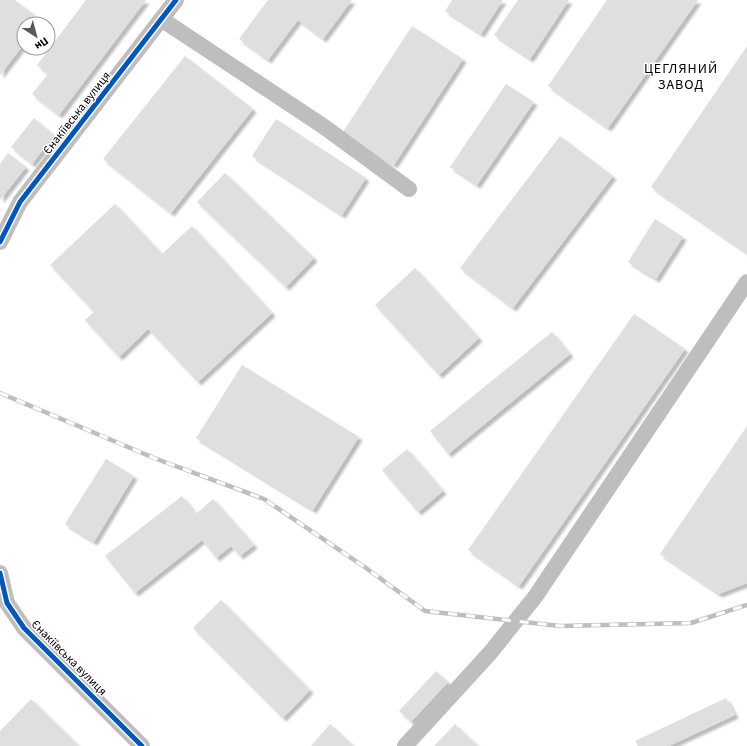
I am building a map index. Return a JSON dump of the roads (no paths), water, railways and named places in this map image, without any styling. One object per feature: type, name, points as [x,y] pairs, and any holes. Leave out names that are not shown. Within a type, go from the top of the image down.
[{"type":"street","name":"Єнакіївська вулиця","points":[[0,242],[20,202],[176,0]]},
{"type":"street","points":[[161,19],[323,126],[409,190]]},
{"type":"street","points":[[405,746],[490,653],[535,597],[747,282]]},
{"type":"street","name":"Єнакіївська вулиця","points":[[0,573],[7,603],[24,628],[142,746]]},
{"type":"railway","points":[[0,393],[154,458],[264,499],[366,568],[425,611],[560,626],[691,623],[747,605]]},
{"type":"district","name":"ЦЕГЛЯНИЙ ЗАВОД","points":[[681,78]]}]
